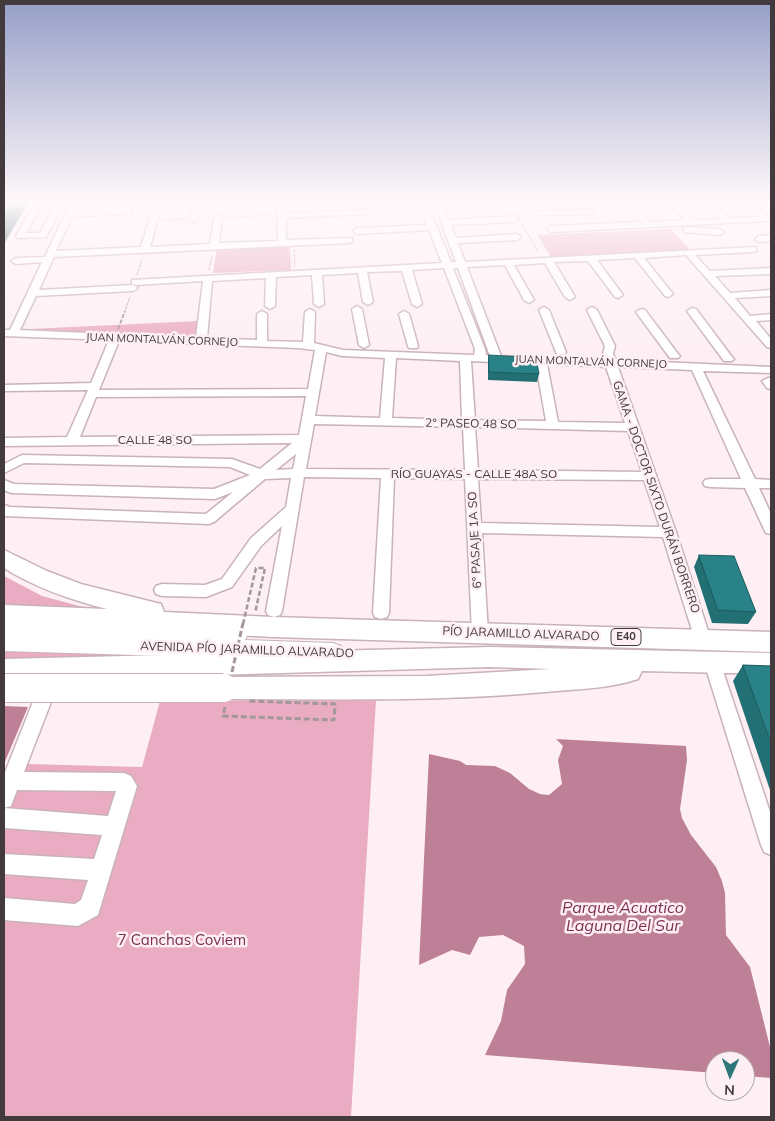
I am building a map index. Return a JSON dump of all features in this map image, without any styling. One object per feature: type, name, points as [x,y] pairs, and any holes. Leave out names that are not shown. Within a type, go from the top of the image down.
[{"type":"highway","points":[[4,558],[48,581],[103,599],[165,613],[262,618]]},
{"type":"highway","points":[[4,614],[262,618]]},
{"type":"highway","name":"PÍO JARAMILLO ALVARADO","points":[[262,618],[362,630],[480,634],[703,654],[771,664]]},
{"type":"highway","name":"PÍO JARAMILLO ALVARADO","points":[[4,670],[490,657],[703,654],[771,642]]},
{"type":"highway","points":[[4,688],[451,688],[539,682],[703,654]]},
{"type":"main road","name":"AVENIDA PÍO JARAMILLO ALVARADO","points":[[4,627],[126,639],[490,657]]},
{"type":"main road","name":"AVENIDA PÍO JARAMILLO ALVARADO","points":[[4,642],[362,630]]},
{"type":"street","points":[[16,261],[73,255]]},
{"type":"street","points":[[443,255],[480,353]]},
{"type":"street","points":[[458,255],[495,354]]},
{"type":"street","points":[[33,293],[208,278],[632,255]]},
{"type":"street","points":[[637,255],[668,294]]},
{"type":"street","points":[[691,255],[771,345]]},
{"type":"street","points":[[9,333],[33,293],[50,257]]},
{"type":"street","points":[[592,258],[618,295]]},
{"type":"street","points":[[545,260],[570,297]]},
{"type":"street","points":[[508,262],[529,300]]},
{"type":"street","points":[[406,267],[416,304]]},
{"type":"street","points":[[362,270],[368,302]]},
{"type":"street","points":[[707,274],[771,271]]},
{"type":"street","points":[[317,272],[319,304]]},
{"type":"street","points":[[262,344],[271,275]]},
{"type":"street","points":[[201,342],[208,278]]},
{"type":"street","points":[[727,296],[771,294]]},
{"type":"street","points":[[357,309],[364,345]]},
{"type":"street","points":[[544,310],[561,352]]},
{"type":"street","name":"GAMA - DOCTOR SIXTO DURÁN BORRERO","points":[[592,310],[610,346],[609,359],[669,532],[703,654],[771,845]]},
{"type":"street","points":[[692,311],[728,358]]},
{"type":"street","points":[[308,346],[310,338],[310,312]]},
{"type":"street","points":[[641,312],[674,356]]},
{"type":"street","points":[[404,314],[413,346]]},
{"type":"street","points":[[748,319],[771,317]]},
{"type":"street","name":"JUAN MONTALVÁN CORNEJO","points":[[9,333],[321,347],[364,345],[413,346],[541,360],[674,356],[771,360]]},
{"type":"street","points":[[72,441],[115,338]]},
{"type":"street","points":[[262,618],[293,508],[321,347]]},
{"type":"street","name":"JUAN MONTALVÁN CORNEJO","points":[[321,347],[342,353],[465,357],[480,353]]},
{"type":"street","name":"JUAN MONTALVÁN CORNEJO","points":[[495,354],[561,352],[609,359],[696,367],[770,379]]},
{"type":"street","points":[[386,422],[391,354]]},
{"type":"street","name":"6° PASAJE 1A SO","points":[[465,357],[480,634]]},
{"type":"street","points":[[541,360],[553,426]]},
{"type":"street","points":[[696,367],[771,529]]},
{"type":"street","points":[[4,388],[313,392]]},
{"type":"street","name":"2° PASEO 48 SO","points":[[309,420],[633,427]]},
{"type":"street","points":[[4,510],[28,513],[209,519],[306,439]]},
{"type":"street","name":"CALLE 48 SO","points":[[4,442],[306,439]]},
{"type":"street","points":[[4,447],[8,448],[4,457]]},
{"type":"street","points":[[4,469],[22,459],[232,463],[262,475]]},
{"type":"street","name":"RÍO GUAYAS - CALLE 48A SO","points":[[262,475],[299,472],[650,476]]},
{"type":"street","points":[[381,613],[388,474]]},
{"type":"street","points":[[4,484],[11,488],[215,494],[262,475]]},
{"type":"street","points":[[710,483],[771,484]]},
{"type":"street","points":[[162,590],[206,590],[227,583],[256,542],[293,508]]},
{"type":"street","points":[[475,528],[669,532]]},
{"type":"street","points":[[4,909],[78,915],[90,907],[127,792],[127,786],[124,782],[8,790],[54,669]]},
{"type":"street","points":[[4,818],[116,826]]},
{"type":"street","points":[[4,864],[102,870]]},
{"type":"path","points":[[208,278],[212,255]]},
{"type":"path","points":[[294,255],[295,273]]},
{"type":"path","points":[[542,255],[545,260]]},
{"type":"path","points":[[249,701],[335,704],[334,720],[223,716],[227,688],[262,618],[265,568],[256,568],[262,618]]},
{"type":"green space","points":[[216,255],[290,255],[291,270],[213,273]]},
{"type":"green space","points":[[549,255],[605,255],[551,258]]},
{"type":"green space","points":[[198,321],[198,339],[28,330],[30,329]]},
{"type":"green space","points":[[4,576],[42,596],[105,613],[4,607]]},
{"type":"green space","points":[[4,649],[140,654],[139,658],[4,662]]},
{"type":"green space","name":"7 Canchas Coviem","points":[[376,700],[351,1117],[4,1117],[4,816],[26,764],[142,767],[160,701]]},
{"type":"water","points":[[4,706],[28,707],[4,764]]},
{"type":"water","name":"Parque Acuatico Laguna Del Sur","points":[[556,739],[686,746],[687,760],[680,809],[682,818],[691,835],[716,867],[722,881],[725,893],[726,935],[750,967],[771,1051],[771,1078],[755,1077],[755,1051],[705,1051],[705,1072],[485,1055],[501,1021],[507,990],[525,964],[524,946],[503,935],[479,937],[470,955],[452,950],[419,965],[429,754],[460,761],[466,765],[495,766],[510,773],[529,789],[540,794],[549,795],[562,784],[558,760],[563,746]]},
{"type":"building","points":[[489,355],[536,358],[539,374],[489,372]]},
{"type":"building","points":[[699,555],[734,556],[756,612],[718,610]]},
{"type":"building","points":[[743,665],[771,666],[771,743]]}]
